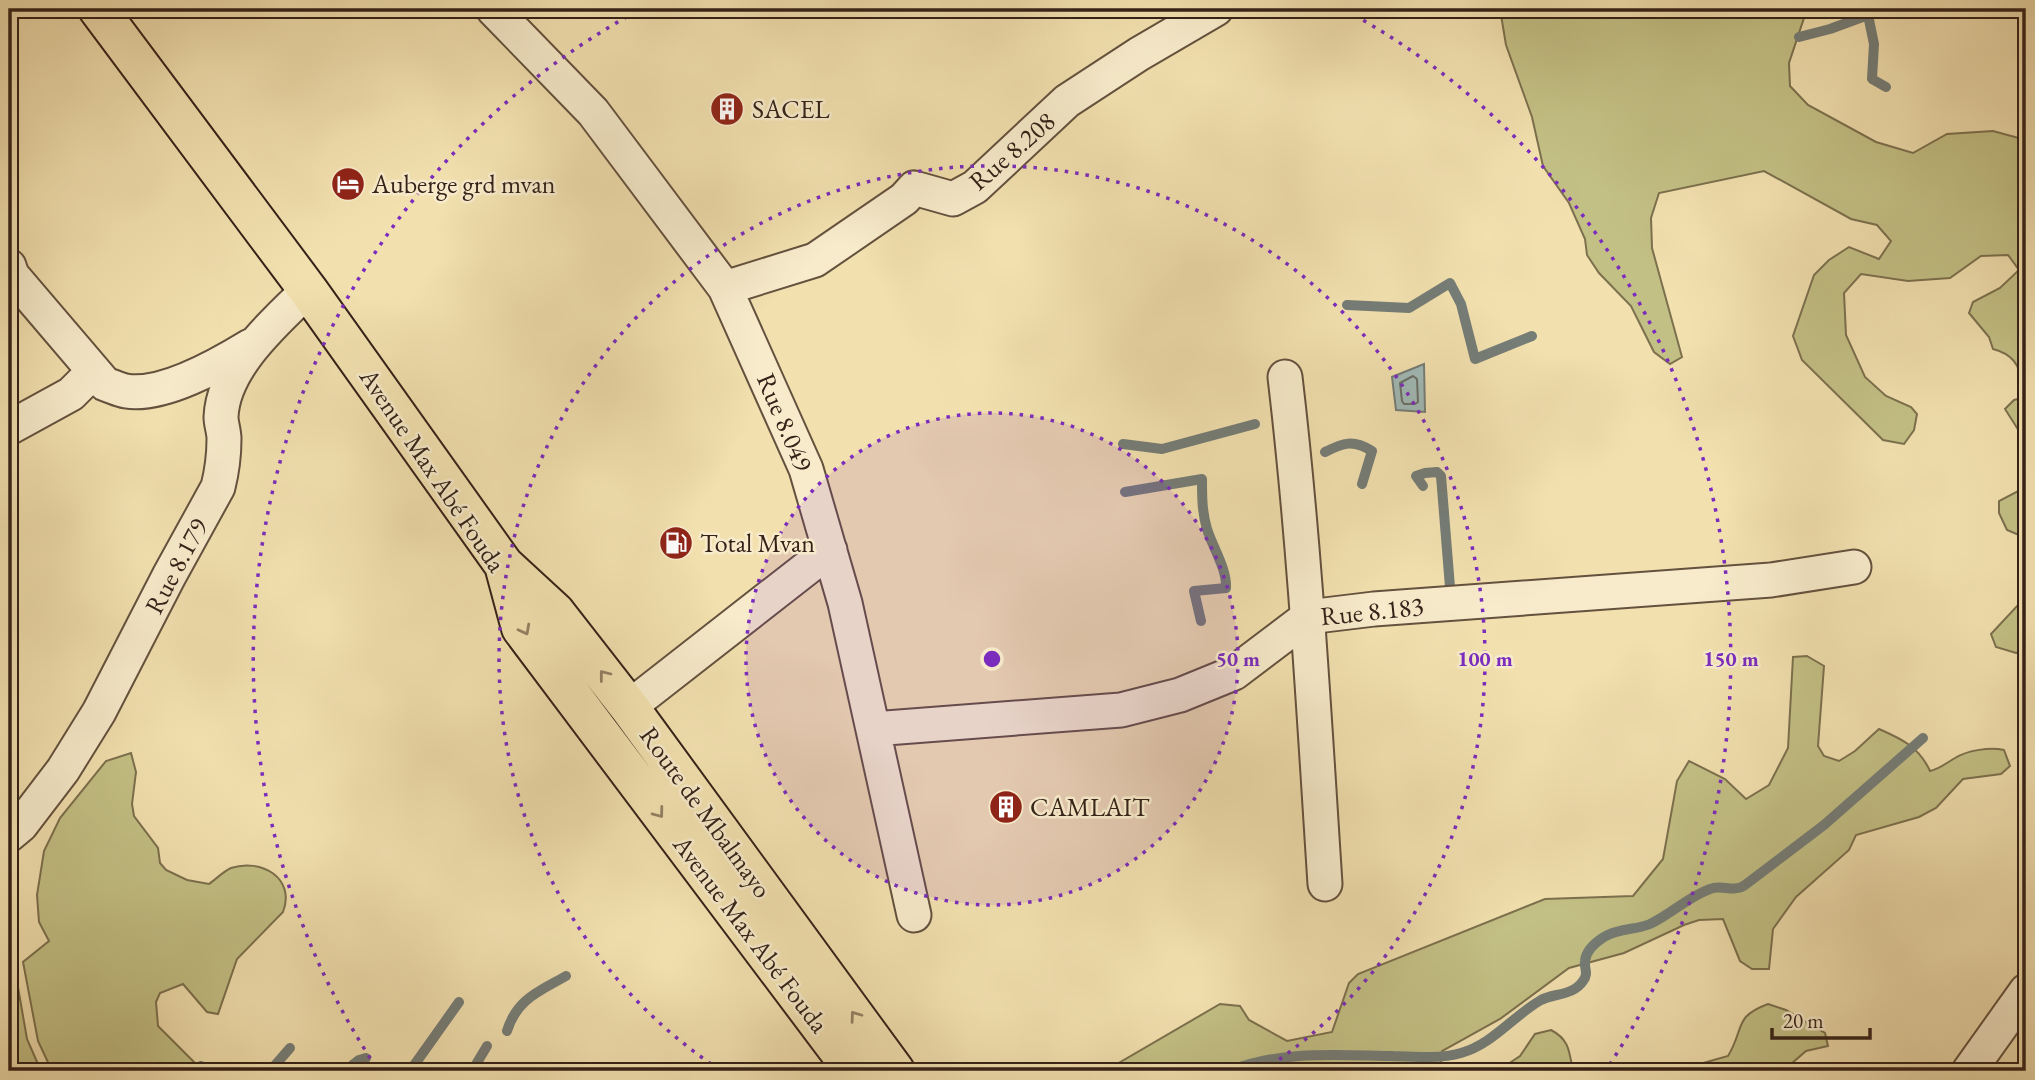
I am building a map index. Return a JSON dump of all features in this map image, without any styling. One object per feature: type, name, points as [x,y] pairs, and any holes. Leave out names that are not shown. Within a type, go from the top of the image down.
[{"type":"highway","name":"Avenue Max Abé Fouda","points":[[98,9],[308,290],[504,565],[522,628],[854,1071]]},
{"type":"highway","name":"Route de Mbalmayo","points":[[504,565],[555,612],[629,707],[895,1071]]},
{"type":"street","name":"Rue 8.208","points":[[725,288],[815,260],[904,199],[914,188],[953,199],[975,187],[1067,102],[1139,54],[1216,9]]},
{"type":"street","name":"Rue 8.049","points":[[512,15],[593,112],[725,288],[806,469],[845,603],[914,915]]},
{"type":"street","points":[[9,266],[12,275],[105,384],[126,391],[148,390],[208,372],[252,345]]},
{"type":"street","name":"Rue 8.179","points":[[9,835],[21,825],[63,770],[99,712],[218,487],[224,436],[221,416],[229,387],[252,345],[308,290]]},
{"type":"street","points":[[9,428],[71,394],[94,371]]},
{"type":"street","points":[[1284,377],[1294,455],[1308,617],[1325,884]]},
{"type":"street","points":[[629,707],[830,550]]},
{"type":"street","name":"Rue 8.183","points":[[873,729],[1121,710],[1180,695],[1234,673],[1308,617],[1374,609],[1771,580],[1854,566]]},
{"type":"street","points":[[1969,1071],[2026,990]]},
{"type":"shaded area","points":[[1500,9],[1807,9],[1789,63],[1790,86],[1808,105],[1876,142],[1913,153],[1947,134],[1993,131],[2026,140],[2026,382],[2023,383],[2014,361],[1993,349],[1989,337],[1969,313],[1973,302],[2000,288],[2019,270],[2008,255],[1981,256],[1950,278],[1908,281],[1861,274],[1844,293],[1846,335],[1865,377],[1886,396],[1911,407],[1917,414],[1914,430],[1904,444],[1883,440],[1802,360],[1793,336],[1814,275],[1829,260],[1849,247],[1879,259],[1891,241],[1877,225],[1851,219],[1764,171],[1659,193],[1651,218],[1652,248],[1682,357],[1670,364],[1654,352],[1631,306],[1599,273],[1587,255],[1585,239],[1569,203],[1543,166],[1532,117],[1506,45]]},
{"type":"shaded area","points":[[2026,397],[2026,442],[2005,409],[2014,400]]},
{"type":"shaded area","points":[[2026,487],[2026,538],[2007,530],[1999,513],[1999,501]]},
{"type":"shaded area","points":[[2026,589],[2026,651],[2016,653],[1996,647],[1991,634],[2020,603]]},
{"type":"shaded area","points":[[1807,656],[1824,666],[1818,746],[1824,756],[1839,761],[1855,751],[1879,729],[1909,745],[1921,756],[1930,771],[1960,755],[1986,749],[2004,750],[2010,766],[2001,774],[1963,779],[1936,808],[1919,817],[1856,835],[1849,850],[1796,897],[1773,929],[1769,969],[1752,969],[1740,961],[1723,919],[1699,920],[1624,953],[1569,968],[1500,1019],[1442,1051],[1441,1064],[1446,1071],[1105,1071],[1220,1004],[1240,1006],[1249,1020],[1287,1041],[1332,1032],[1349,983],[1358,974],[1545,899],[1633,896],[1663,859],[1677,781],[1689,761],[1725,779],[1746,799],[1769,785],[1788,748],[1793,657]]},
{"type":"shaded area","points":[[131,753],[136,772],[132,804],[134,816],[158,848],[160,863],[166,870],[187,880],[209,884],[231,868],[254,866],[280,880],[285,889],[286,900],[283,912],[237,959],[218,1014],[207,1012],[183,984],[160,993],[156,1002],[158,1026],[203,1071],[52,1071],[38,1041],[23,962],[49,941],[39,922],[37,895],[44,851],[60,818],[106,761]]},
{"type":"shaded area","points":[[15,970],[27,1039],[41,1071],[9,1071],[9,972]]},
{"type":"shaded area","points":[[1768,1004],[1786,1010],[1825,1033],[1828,1046],[1806,1051],[1783,1071],[1675,1071],[1728,1056],[1744,1019]]},
{"type":"shaded area","points":[[1551,1030],[1565,1042],[1573,1071],[1473,1071],[1502,1068],[1520,1056],[1535,1034]]},
{"type":"water","points":[[1424,364],[1425,412],[1396,410],[1392,377]]},
{"type":"waterway","points":[[1799,37],[1868,15],[1874,44],[1872,79],[1886,87]]},
{"type":"waterway","points":[[1347,305],[1409,308],[1450,283],[1461,304],[1475,359],[1532,336]]},
{"type":"waterway","points":[[1123,444],[1162,449],[1255,424]]},
{"type":"waterway","points":[[1325,452],[1348,444],[1359,445],[1372,451],[1362,484]]},
{"type":"waterway","points":[[1423,486],[1416,476],[1437,472],[1441,476],[1450,587]]},
{"type":"waterway","points":[[1125,492],[1202,479],[1205,523],[1222,566],[1226,588],[1194,591],[1201,621]]},
{"type":"waterway","points":[[1229,1071],[1249,1064],[1289,1057],[1436,1057],[1472,1049],[1541,1000],[1569,992],[1579,986],[1586,976],[1587,953],[1604,937],[1650,924],[1710,889],[1745,885],[1824,825],[1923,738]]},
{"type":"waterway","points":[[507,1031],[511,1020],[523,1004],[566,976]]},
{"type":"waterway","points":[[410,1071],[459,1002]]},
{"type":"waterway","points":[[472,1071],[487,1046]]},
{"type":"waterway","points":[[270,1071],[290,1048]]},
{"type":"waterway","points":[[345,1071],[366,1058]]},
{"type":"waterway","points":[[201,1066],[208,1071]]},
{"type":"place","name":"SACEL","points":[[727,109]]},
{"type":"place","name":"Auberge grd mvan","points":[[348,184]]},
{"type":"place","name":"Total Mvan","points":[[676,543]]},
{"type":"place","name":"CAMLAIT","points":[[1006,807]]}]
